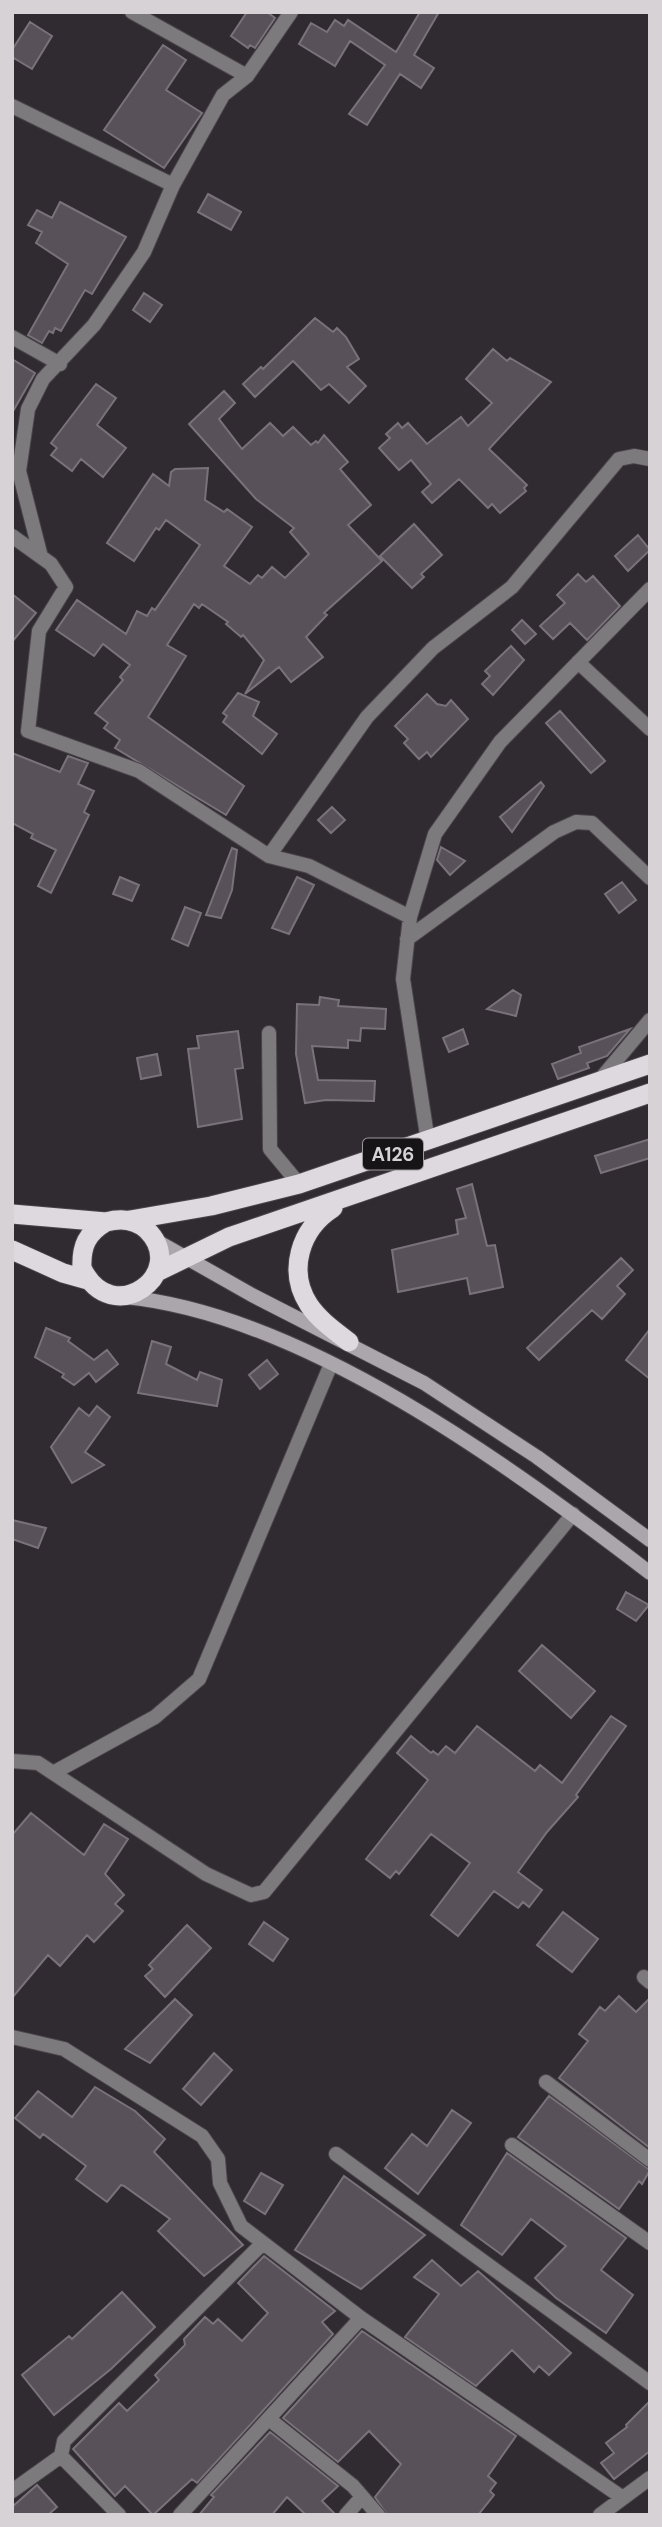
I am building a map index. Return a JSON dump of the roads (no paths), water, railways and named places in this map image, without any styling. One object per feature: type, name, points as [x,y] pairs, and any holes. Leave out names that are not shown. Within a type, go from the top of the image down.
[{"type":"highway","name":"A126","points":[[12,1214],[106,1222],[211,1206],[299,1184],[650,1064]]},
{"type":"highway","name":"A126","points":[[120,1296],[145,1287],[157,1272],[229,1237],[650,1093]]},
{"type":"highway","points":[[349,1342],[325,1324],[309,1305],[299,1280],[299,1253],[310,1227],[319,1218],[372,1189]]},
{"type":"highway","points":[[130,1220],[142,1226],[155,1240],[159,1253],[157,1272]]},
{"type":"highway","points":[[106,1222],[94,1229],[83,1247],[82,1268],[97,1289],[120,1296]]},
{"type":"highway","points":[[12,1250],[62,1273],[88,1280]]},
{"type":"main road","points":[[155,1240],[252,1294],[424,1383],[508,1438],[650,1540]]},
{"type":"main road","points":[[120,1296],[183,1307],[236,1324],[331,1364],[400,1402],[573,1514],[650,1573]]},
{"type":"street","points":[[132,12],[247,76]]},
{"type":"street","points":[[40,553],[19,471],[28,409],[43,380],[94,325],[144,252],[173,185],[223,95],[247,76],[291,12]]},
{"type":"street","points":[[12,106],[173,185]]},
{"type":"street","points":[[12,337],[60,364]]},
{"type":"street","points":[[269,856],[367,717],[433,648],[512,587],[619,459],[634,456],[650,459]]},
{"type":"street","points":[[12,536],[40,553],[66,587],[39,631],[28,731],[139,771],[269,856],[309,866],[410,917]]},
{"type":"street","points":[[428,1142],[403,979],[410,917],[424,859],[435,834],[500,742],[650,589]]},
{"type":"street","points":[[578,662],[650,729]]},
{"type":"street","points":[[407,939],[554,832],[576,822],[592,823],[650,878]]},
{"type":"street","points":[[599,1082],[650,1020]]},
{"type":"street","points":[[269,1033],[270,1149],[299,1184]]},
{"type":"street","points":[[53,1773],[155,1717],[199,1679],[331,1364]]},
{"type":"street","points":[[12,1761],[38,1763],[206,1874],[251,1895],[264,1892],[573,1514]]},
{"type":"street","points":[[12,2037],[64,2049],[202,2136],[218,2159],[220,2183],[228,2205],[241,2226],[361,2318],[623,2498]]},
{"type":"street","points":[[546,2082],[650,2160]]},
{"type":"street","points":[[512,2145],[650,2243]]},
{"type":"street","points":[[336,2154],[650,2383]]},
{"type":"street","points":[[12,2491],[61,2456],[64,2441],[71,2432],[263,2243]]},
{"type":"street","points":[[180,2515],[361,2318]]},
{"type":"street","points":[[269,2419],[353,2486],[378,2515]]},
{"type":"street","points":[[61,2456],[119,2515]]},
{"type":"street","points":[[600,2515],[650,2478]]},
{"type":"street","points":[[346,2515],[361,2498]]}]
